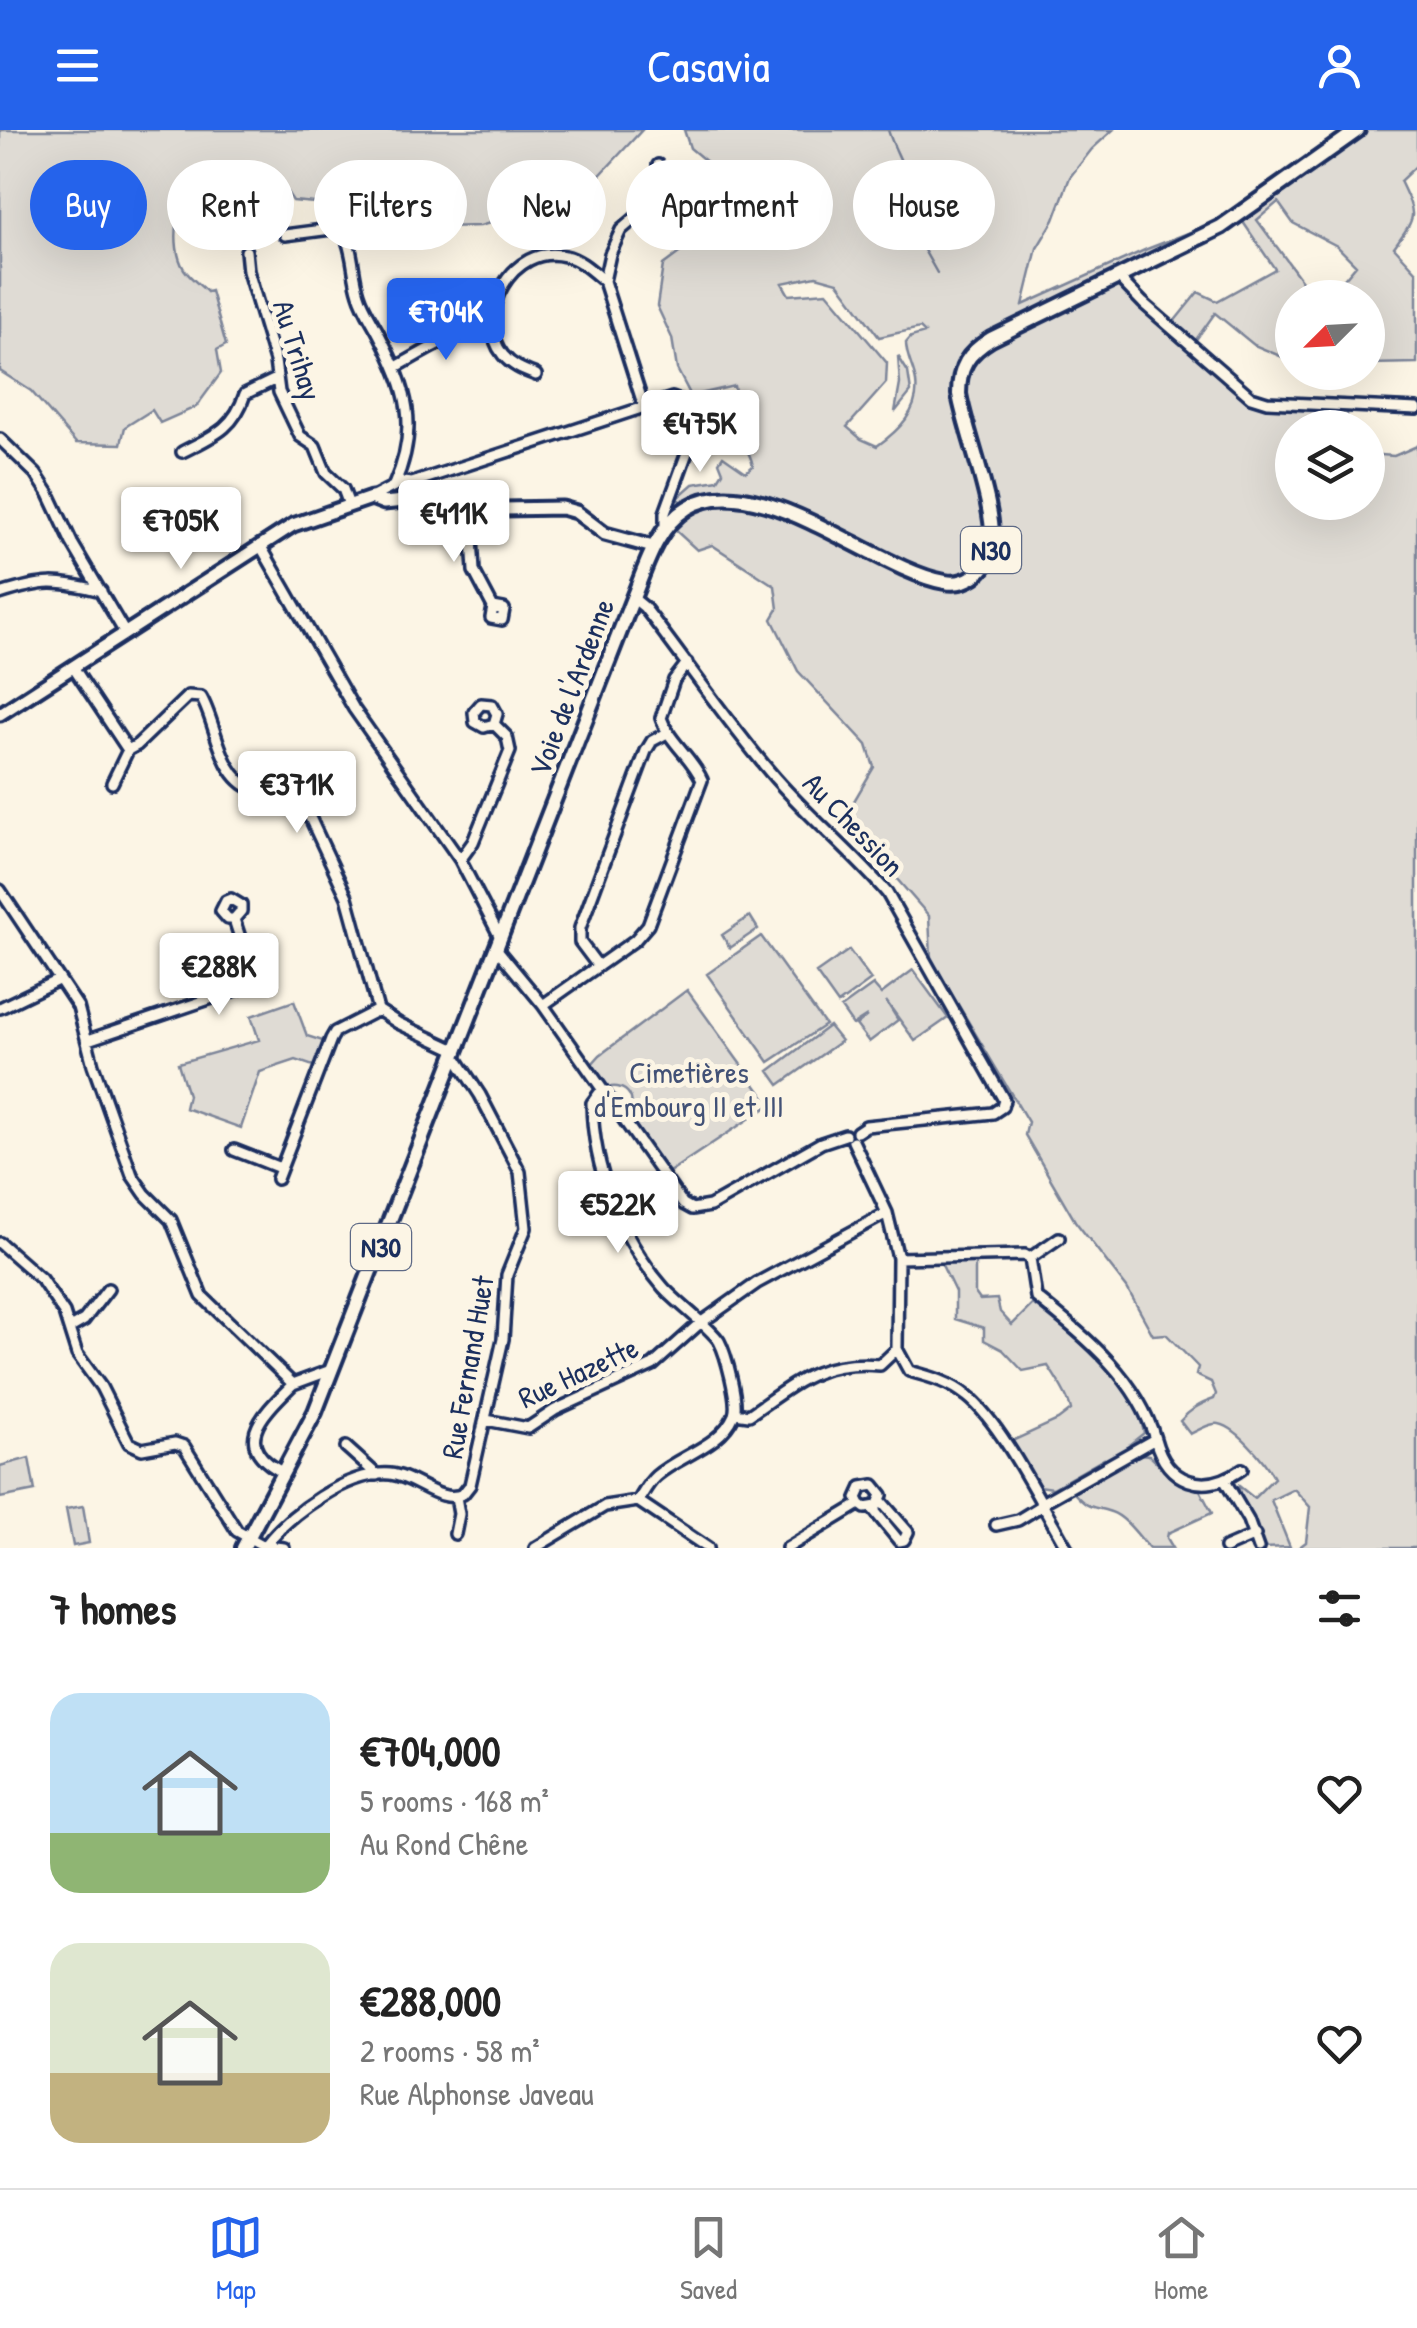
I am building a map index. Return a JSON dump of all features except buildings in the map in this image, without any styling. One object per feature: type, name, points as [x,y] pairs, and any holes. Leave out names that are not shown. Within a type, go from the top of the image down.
[{"type":"main road","name":"N30","points":[[1118,276],[1221,227],[1358,130]]},
{"type":"main road","name":"Voie de l'Ardenne","points":[[246,1543],[285,1474],[332,1369],[632,598],[665,528],[694,504],[738,498],[784,512],[927,577],[956,583],[970,579],[987,563],[992,533],[959,394],[965,360],[990,339],[1118,276]]},
{"type":"street","points":[[626,226],[610,254],[604,281],[644,407]]},
{"type":"street","points":[[294,234],[331,229],[344,233],[350,244],[359,296],[396,367],[408,402],[409,425],[394,485]]},
{"type":"street","name":"Au Trihay","points":[[246,251],[279,392],[300,436],[315,446],[326,472],[343,489],[349,504]]},
{"type":"street","points":[[536,375],[514,365],[501,353],[492,334],[504,281],[520,265],[541,256],[564,255],[604,281]]},
{"type":"street","points":[[1118,276],[1143,303],[1251,397],[1267,402],[1417,409]]},
{"type":"street","points":[[396,367],[460,333],[473,330],[492,334]]},
{"type":"street","points":[[182,452],[217,434],[238,415],[246,394],[276,379]]},
{"type":"street","points":[[0,714],[302,520],[371,498],[394,485],[412,484],[672,398],[700,417]]},
{"type":"street","points":[[665,528],[665,513],[700,417],[722,404]]},
{"type":"street","points":[[0,439],[36,474],[49,494],[126,633]]},
{"type":"street","points":[[371,498],[384,503],[413,500],[562,508],[576,512],[605,534],[653,548]]},
{"type":"street","points":[[470,506],[474,571],[493,607]]},
{"type":"street","points":[[260,545],[354,709],[460,860],[498,943],[683,1204],[692,1209],[710,1206],[821,1143],[851,1136],[886,1214],[898,1258],[897,1348],[910,1372],[944,1380],[979,1407],[1066,1548]]},
{"type":"street","points":[[0,594],[39,581],[67,582],[101,591]]},
{"type":"street","name":"Au Chession","points":[[632,598],[644,607],[767,769],[808,816],[864,866],[887,893],[1002,1092],[1002,1107],[988,1114],[866,1126],[851,1136]]},
{"type":"street","points":[[543,1005],[643,933],[702,780],[695,764],[667,733],[661,718],[674,680],[688,663]]},
{"type":"street","points":[[73,667],[128,750]]},
{"type":"street","points":[[112,782],[128,750],[138,746],[179,703],[196,695],[206,704],[218,742],[241,783],[253,789],[283,776],[298,792],[347,897],[378,1010],[456,1052]]},
{"type":"street","points":[[460,860],[473,842],[510,751],[508,738],[494,724]]},
{"type":"street","points":[[598,966],[580,942],[580,928],[646,751],[652,741],[667,733]]},
{"type":"street","points":[[0,890],[46,951],[58,980],[78,1007],[93,1065],[132,1175],[171,1220],[202,1296],[293,1384]]},
{"type":"street","points":[[88,1040],[239,989],[248,968],[234,919]]},
{"type":"street","points":[[0,1008],[58,980]]},
{"type":"street","points":[[277,1180],[335,1032],[378,1010]]},
{"type":"street","name":"Rue Fernand Huet","points":[[346,1447],[377,1475],[392,1474],[447,1497],[456,1497],[470,1485],[505,1327],[507,1275],[526,1228],[520,1172],[456,1052]]},
{"type":"street","points":[[602,1091],[592,1104],[595,1140],[618,1215],[640,1256],[663,1287],[718,1340],[736,1400],[735,1412],[724,1432],[658,1474],[638,1501]]},
{"type":"street","points":[[234,1150],[280,1168]]},
{"type":"street","name":"Rue Hazette","points":[[486,1420],[522,1429],[653,1365],[756,1282],[886,1214]]},
{"type":"street","points":[[1030,1258],[1059,1238]]},
{"type":"street","points":[[0,1242],[40,1279],[64,1313],[77,1354],[102,1388],[130,1443],[142,1449],[184,1446],[246,1543],[284,1548]]},
{"type":"street","points":[[898,1258],[1030,1258]]},
{"type":"street","points":[[1030,1258],[1036,1297],[1106,1358],[1149,1420],[1159,1454],[1176,1474],[1195,1483],[1225,1481],[1242,1469]]},
{"type":"street","points":[[70,1328],[84,1320],[108,1289]]},
{"type":"street","points":[[735,1412],[749,1415],[802,1378],[827,1367],[850,1362],[880,1365],[897,1348]]},
{"type":"street","points":[[285,1474],[255,1448],[254,1436],[263,1414],[293,1384],[332,1369]]},
{"type":"street","points":[[996,1526],[1018,1520],[1154,1439]]},
{"type":"street","points":[[266,1547],[280,1526],[340,1486],[377,1475]]},
{"type":"street","points":[[1225,1481],[1255,1535],[1258,1548]]},
{"type":"street","points":[[787,1548],[860,1504],[877,1505],[880,1489],[868,1484],[858,1492],[860,1504]]},
{"type":"street","points":[[455,1534],[459,1514],[456,1497]]},
{"type":"street","points":[[536,1548],[604,1506],[638,1501],[708,1548]]},
{"type":"street","points":[[1225,1548],[1255,1535]]},
{"type":"green space","points":[[0,130],[642,130],[606,169],[606,160],[487,160],[487,224],[480,226],[467,226],[467,160],[314,160],[314,203],[294,201],[294,160],[167,160],[167,250],[178,250],[186,272],[207,292],[211,291],[226,345],[217,350],[221,373],[196,407],[160,423],[152,410],[125,427],[121,444],[76,443],[31,391],[0,371]]},
{"type":"green space","points":[[684,130],[1113,130],[1070,177],[1054,220],[1037,248],[1023,305],[1219,221],[1364,130],[1417,130],[1417,165],[1400,181],[1412,215],[1394,247],[1417,272],[1417,363],[1385,364],[1385,280],[1343,280],[1356,265],[1337,246],[1293,223],[1278,202],[1257,220],[1301,280],[1275,280],[1275,354],[1254,345],[1215,313],[1190,348],[1251,402],[1261,406],[1347,410],[1275,410],[1275,520],[1385,520],[1385,455],[1394,456],[1417,446],[1417,1548],[1298,1548],[1306,1542],[1310,1507],[1294,1489],[1271,1500],[1290,1547],[1262,1548],[1239,1486],[1254,1498],[1274,1478],[1257,1453],[1230,1429],[1214,1424],[1190,1434],[1180,1421],[1214,1399],[1211,1382],[1196,1375],[1198,1367],[1166,1334],[1153,1335],[1127,1288],[1075,1221],[1025,1135],[1028,1122],[931,959],[929,916],[844,818],[874,767],[867,745],[798,671],[772,619],[778,609],[775,586],[712,545],[697,550],[674,529],[708,508],[702,495],[682,503],[677,498],[693,484],[718,480],[723,472],[719,462],[723,456],[746,472],[753,466],[744,444],[717,414],[737,404],[734,386],[691,396],[677,369],[672,338],[657,306],[663,265],[683,250],[833,250],[833,160],[704,160],[690,148]],"holes":[[[1243,222],[1275,269],[1217,301],[1198,292],[1173,323],[1134,289],[1133,279]],[[816,276],[838,282],[879,337],[920,328],[925,333],[906,343],[916,382],[915,402],[900,427],[877,446],[847,427],[886,383],[887,363],[827,292],[789,295],[782,283]]]},
{"type":"green space","points":[[898,356],[908,372],[911,392],[895,412],[900,384]]},
{"type":"green space","points":[[750,916],[758,929],[730,948],[722,935]]},
{"type":"green space","points":[[761,936],[825,1025],[769,1062],[707,974]]},
{"type":"green space","points":[[849,950],[871,980],[838,1004],[816,973]]},
{"type":"green space","points":[[913,970],[948,1018],[915,1041],[886,1001],[898,1020],[869,1042],[856,1025],[867,1016],[853,1025],[841,1008],[873,985],[881,994]]},
{"type":"green space","name":"Cimetières d'Embourg II et III","points":[[687,990],[770,1105],[669,1172],[627,1117],[632,1105],[629,1094],[620,1088],[607,1088],[591,1065]]},
{"type":"green space","points":[[294,1001],[307,1036],[326,1042],[316,1067],[296,1060],[260,1072],[241,1128],[185,1108],[188,1095],[178,1063],[259,1040],[251,1016]]},
{"type":"green space","points":[[829,1026],[841,1041],[779,1085],[769,1071]]},
{"type":"green space","points":[[975,1262],[975,1293],[980,1300],[997,1299],[1000,1312],[1012,1325],[1033,1304],[1083,1345],[1115,1377],[1138,1414],[1144,1433],[1130,1444],[1140,1454],[1149,1455],[1177,1482],[1200,1490],[1212,1513],[1168,1533],[1173,1548],[1149,1548],[1122,1518],[1088,1505],[1074,1493],[1111,1470],[1104,1459],[1053,1488],[1039,1486],[1012,1441],[1058,1420],[1071,1410],[1070,1405],[1048,1366],[1023,1371],[1003,1350],[984,1340],[984,1328],[955,1319],[955,1292],[941,1263]]},
{"type":"green space","points":[[29,1458],[35,1491],[0,1498],[0,1466]]},
{"type":"green space","points":[[83,1506],[89,1543],[73,1546],[66,1509]]},
{"type":"waterway","points":[[888,130],[909,182],[907,220],[937,273]]}]
